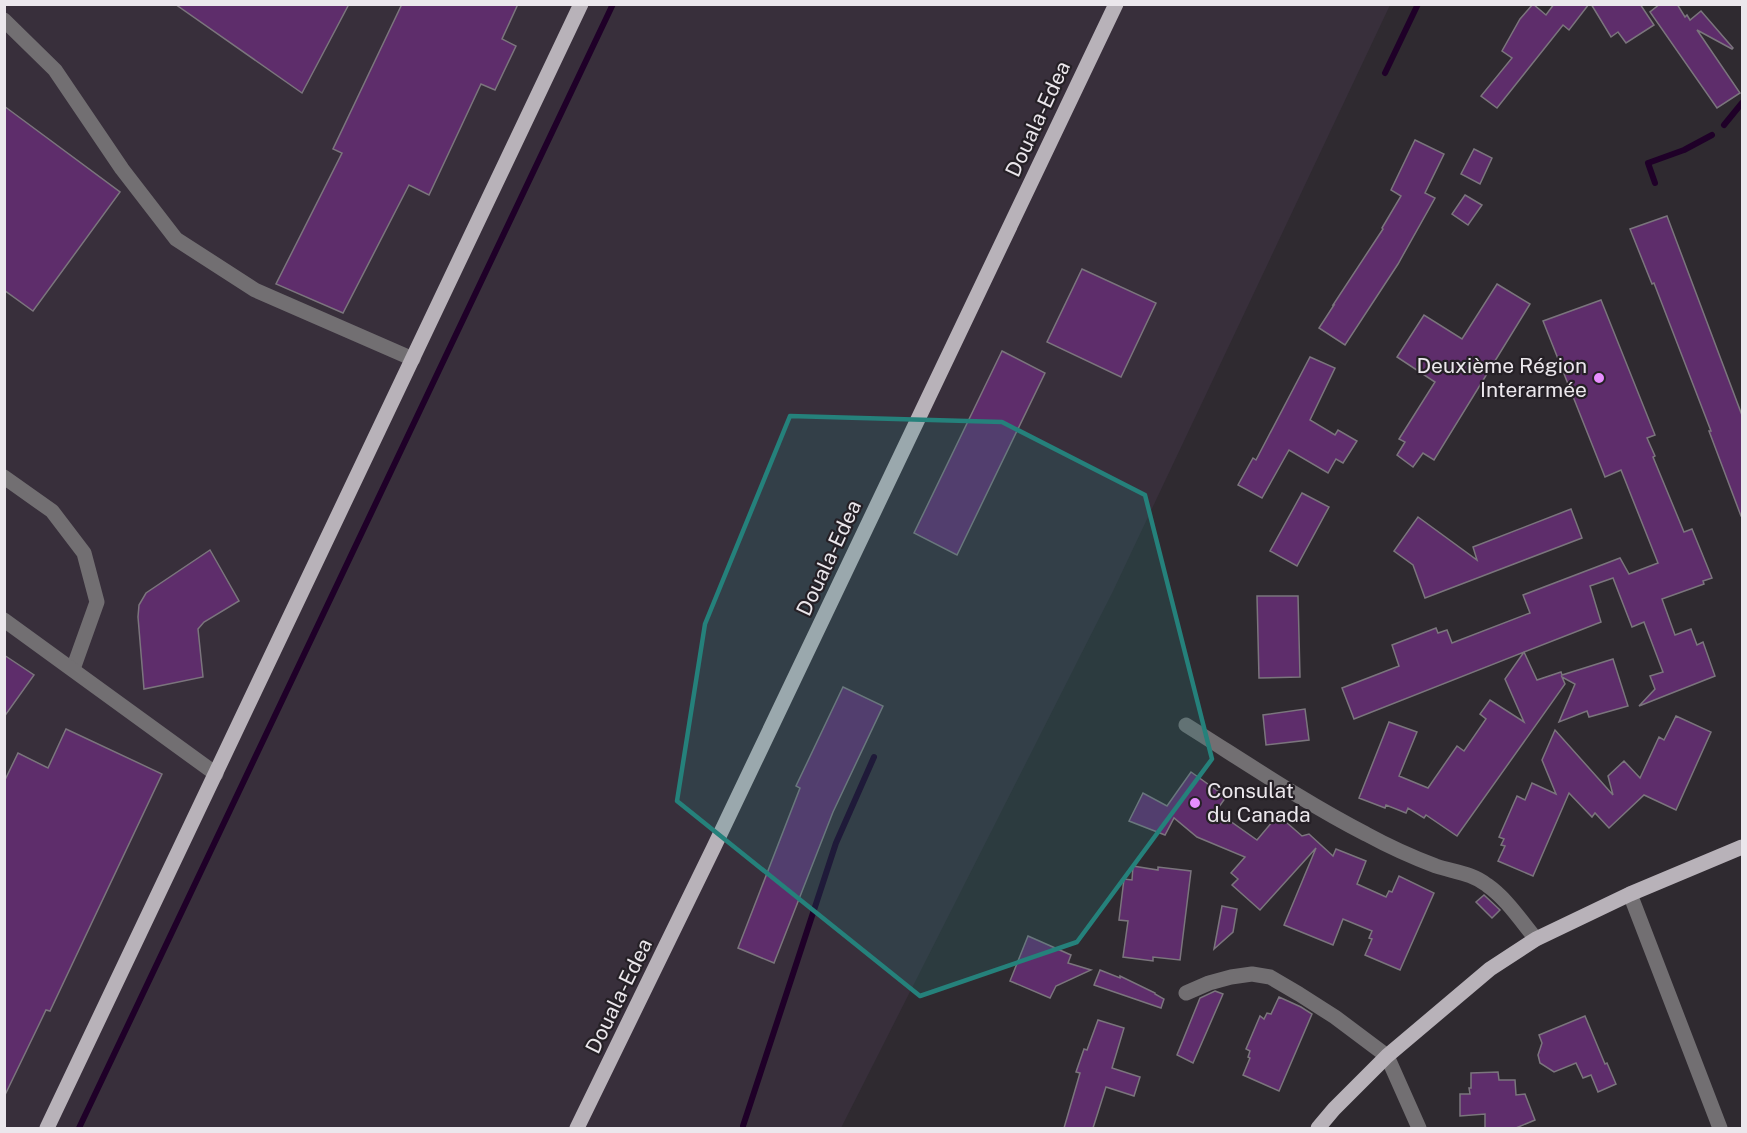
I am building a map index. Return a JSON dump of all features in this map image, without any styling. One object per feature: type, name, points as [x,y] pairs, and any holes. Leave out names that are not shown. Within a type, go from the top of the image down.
[{"type":"main road","points":[[47,1128],[581,4]]},
{"type":"main road","name":"Douala-Edea","points":[[577,1128],[713,849],[1116,4]]},
{"type":"main road","points":[[1318,1128],[1387,1056],[1490,969],[1536,939],[1630,894],[1743,847]]},
{"type":"street","points":[[4,20],[55,70],[122,169],[176,239],[255,290],[413,359]]},
{"type":"street","points":[[4,477],[52,512],[84,553],[97,602],[73,669]]},
{"type":"street","points":[[4,620],[216,774]]},
{"type":"street","points":[[1186,725],[1364,834],[1420,860],[1441,868],[1465,873],[1487,884],[1506,901],[1536,939]]},
{"type":"street","points":[[1630,894],[1720,1128]]},
{"type":"street","points":[[1186,993],[1209,983],[1252,974],[1270,977],[1299,993],[1387,1056],[1419,1128]]},
{"type":"highlighted area","points":[[790,416],[1002,422],[1145,495],[1212,759],[1077,942],[920,996],[677,801],[705,624]]},
{"type":"shaded area","points":[[5,5],[1390,5],[1113,591],[841,1128],[5,1128]]},
{"type":"building","points":[[175,4],[349,4],[302,93]]},
{"type":"building","points":[[402,4],[518,4],[502,39],[516,46],[495,90],[481,84],[429,195],[409,185],[343,313],[276,284],[342,153],[333,149]]},
{"type":"building","points":[[1533,4],[1546,15],[1554,4],[1589,4],[1569,30],[1563,25],[1497,108],[1481,96],[1512,58],[1502,51],[1520,19]]},
{"type":"building","points":[[1591,4],[1640,4],[1654,25],[1626,43],[1618,32],[1611,37]]},
{"type":"building","points":[[1660,4],[1677,4],[1685,17],[1687,15],[1690,20],[1701,11],[1733,48],[1697,30],[1740,93],[1717,108],[1650,12]]},
{"type":"building","points":[[4,106],[120,192],[33,311],[4,290]]},
{"type":"building","points":[[1415,140],[1444,154],[1425,193],[1435,198],[1398,264],[1345,345],[1319,328],[1383,229],[1401,196],[1391,190]]},
{"type":"building","points":[[1474,149],[1492,158],[1480,184],[1461,174]]},
{"type":"building","points":[[1465,195],[1482,205],[1468,225],[1452,214]]},
{"type":"building","points":[[1667,216],[1743,418],[1743,516],[1741,516],[1654,283],[1652,284],[1630,229]]},
{"type":"building","points":[[1082,269],[1156,303],[1121,377],[1047,342]]},
{"type":"building","points":[[1497,284],[1530,304],[1434,460],[1423,453],[1413,467],[1397,455],[1405,442],[1399,439],[1435,382],[1397,357],[1424,315],[1462,339]]},
{"type":"building","points":[[1601,300],[1655,435],[1647,438],[1655,456],[1653,457],[1684,532],[1692,529],[1712,578],[1703,581],[1704,584],[1662,599],[1675,635],[1691,629],[1697,645],[1703,642],[1715,676],[1639,706],[1655,689],[1650,676],[1663,672],[1644,622],[1632,627],[1613,578],[1590,586],[1601,622],[1354,719],[1342,688],[1399,666],[1392,645],[1436,628],[1438,633],[1447,630],[1452,643],[1530,613],[1523,595],[1620,558],[1629,574],[1658,563],[1621,470],[1605,477],[1543,321]]},
{"type":"building","points":[[1002,351],[1045,373],[957,555],[914,533]]},
{"type":"building","points":[[1310,357],[1335,368],[1310,420],[1335,435],[1338,430],[1357,441],[1343,463],[1336,459],[1328,473],[1289,450],[1262,498],[1238,485],[1253,458],[1256,460]]},
{"type":"building","points":[[1302,493],[1329,507],[1297,566],[1270,551]]},
{"type":"building","points":[[1571,509],[1582,538],[1425,598],[1413,565],[1394,551],[1418,517],[1477,560],[1473,547]]},
{"type":"building","points":[[210,550],[239,601],[204,622],[198,629],[203,677],[144,689],[139,605],[146,593]]},
{"type":"building","points":[[1257,596],[1298,596],[1300,677],[1259,678]]},
{"type":"building","points":[[1524,652],[1537,680],[1561,672],[1562,675],[1613,659],[1628,706],[1589,717],[1587,711],[1559,722],[1575,684],[1562,677],[1565,684],[1457,836],[1426,815],[1424,818],[1408,808],[1406,813],[1359,798],[1389,722],[1417,732],[1399,776],[1428,788],[1457,746],[1464,751],[1486,719],[1480,714],[1490,700],[1524,722],[1505,679]]},
{"type":"building","points":[[4,655],[34,675],[4,717]]},
{"type":"building","points":[[843,687],[883,706],[833,812],[774,963],[738,948],[800,788],[796,786]]},
{"type":"building","points":[[1305,709],[1309,740],[1266,745],[1263,715]]},
{"type":"building","points":[[1676,716],[1711,732],[1676,810],[1644,795],[1609,828],[1595,813],[1592,817],[1569,793],[1533,876],[1498,861],[1505,846],[1501,845],[1504,839],[1499,837],[1517,796],[1525,800],[1532,783],[1556,794],[1542,760],[1555,730],[1613,795],[1608,776],[1624,761],[1640,778],[1659,737],[1664,740]]},
{"type":"building","points":[[66,729],[162,774],[50,1011],[46,1010],[4,1097],[4,782],[18,753],[48,768]]},
{"type":"building","points":[[1191,772],[1226,797],[1216,811],[1257,840],[1278,815],[1302,836],[1309,834],[1333,856],[1336,849],[1366,861],[1357,884],[1386,897],[1389,891],[1392,892],[1399,876],[1434,893],[1400,970],[1365,955],[1372,939],[1369,938],[1372,931],[1343,919],[1333,945],[1284,925],[1316,848],[1260,910],[1232,885],[1238,879],[1231,873],[1245,857],[1197,837],[1174,818],[1165,835],[1129,821],[1143,793],[1167,806]]},
{"type":"building","points":[[1133,866],[1158,870],[1158,867],[1191,871],[1180,960],[1153,957],[1153,961],[1123,957],[1128,921],[1119,920],[1124,879],[1132,880]]},
{"type":"building","points":[[1484,895],[1500,910],[1492,918],[1476,902]]},
{"type":"building","points":[[1222,906],[1237,909],[1233,932],[1214,949]]},
{"type":"building","points":[[1028,936],[1071,955],[1068,963],[1091,970],[1056,986],[1050,998],[1010,981]]},
{"type":"building","points":[[1100,970],[1120,978],[1120,976],[1155,993],[1164,999],[1161,1008],[1094,985]]},
{"type":"building","points":[[1215,991],[1223,994],[1193,1063],[1177,1055],[1200,998]]},
{"type":"building","points":[[1279,997],[1312,1014],[1279,1091],[1243,1075],[1250,1058],[1248,1057],[1250,1051],[1246,1049],[1260,1016],[1264,1019],[1267,1013],[1271,1014]]},
{"type":"building","points":[[1585,1016],[1616,1084],[1598,1092],[1591,1075],[1583,1078],[1576,1063],[1554,1072],[1540,1063],[1538,1055],[1542,1043],[1539,1035]]},
{"type":"building","points":[[1098,1020],[1124,1028],[1112,1068],[1140,1077],[1134,1096],[1106,1087],[1093,1128],[1064,1128],[1080,1073],[1076,1072]]},
{"type":"building","points":[[1498,1072],[1499,1080],[1515,1080],[1516,1095],[1525,1094],[1535,1120],[1516,1128],[1485,1128],[1485,1114],[1460,1116],[1460,1094],[1470,1094],[1471,1073]]},
{"type":"waterway","points":[[79,1128],[613,4]]},
{"type":"waterway","points":[[1385,73],[1418,4]]},
{"type":"waterway","points":[[1724,125],[1742,103]]},
{"type":"waterway","points":[[1655,183],[1648,163],[1684,150],[1712,135]]},
{"type":"waterway","points":[[743,1126],[836,843],[874,757]]},
{"type":"place","name":"Deuxième Région Interarmée","points":[[1599,378]]},
{"type":"place","name":"Consulat du Canada","points":[[1195,803]]}]
